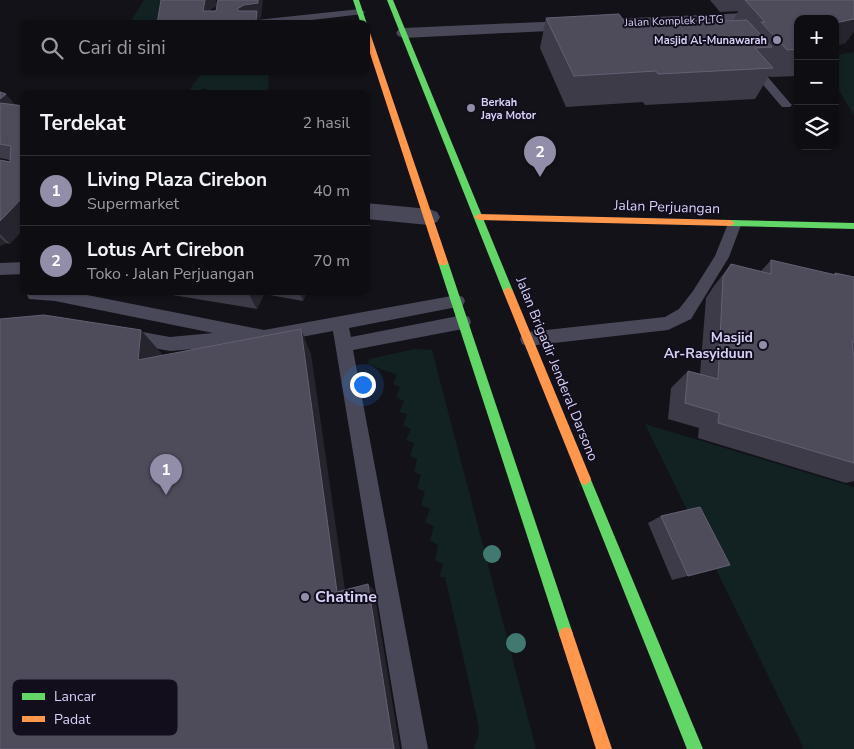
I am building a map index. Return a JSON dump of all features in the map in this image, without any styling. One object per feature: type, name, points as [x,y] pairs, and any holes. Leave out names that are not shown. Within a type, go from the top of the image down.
[{"type":"main road","points":[[356,0],[363,20]]},
{"type":"main road","name":"Jalan Brigadir Jenderal Darsono","points":[[390,0],[399,33],[479,217],[696,749]]},
{"type":"main road","points":[[370,34],[604,749]]},
{"type":"main road","name":"Jalan Perjuangan","points":[[479,217],[576,218],[734,225],[854,226]]},
{"type":"street","name":"Jalan Komplek PLTG","points":[[399,33],[718,25],[789,16]]},
{"type":"street","points":[[370,211],[429,217]]},
{"type":"lane","points":[[285,20],[360,12]]},
{"type":"lane","points":[[745,56],[786,105]]},
{"type":"lane","points":[[528,339],[652,326],[668,323],[685,314],[722,257],[734,225]]},
{"type":"lane","points":[[0,269],[20,268]]},
{"type":"lane","points":[[63,295],[264,337]]},
{"type":"lane","points":[[113,333],[170,344],[264,337],[456,301]]},
{"type":"lane","points":[[344,345],[463,322]]},
{"type":"lane","points":[[340,323],[415,749]]},
{"type":"shaded area","points":[[144,0],[187,0],[167,20],[132,20]]},
{"type":"shaded area","points":[[854,52],[854,116],[839,90],[839,54]]},
{"type":"shaded area","points":[[200,75],[269,75],[268,90],[208,90],[203,88],[201,90],[189,90]]},
{"type":"shaded area","points":[[415,349],[432,350],[536,749],[474,749],[479,733],[477,718],[445,577],[439,577],[443,564],[435,560],[438,545],[430,540],[434,526],[425,522],[430,509],[421,505],[425,492],[417,488],[421,475],[414,472],[417,459],[410,456],[414,443],[406,440],[411,429],[403,426],[407,414],[399,412],[404,401],[396,397],[400,387],[393,384],[397,375],[368,364],[369,359]]},
{"type":"shaded area","points":[[645,424],[854,487],[854,749],[804,749]]},
{"type":"building","points":[[161,0],[205,0],[203,11],[216,11],[218,0],[258,0],[258,3],[244,5],[237,9],[239,11],[257,11],[256,20],[158,20]]},
{"type":"building","points":[[745,0],[854,0],[854,19],[839,22],[839,15],[794,15],[794,49],[787,50],[761,22],[765,22]]},
{"type":"building","points":[[619,14],[627,26],[747,20],[772,47],[755,48],[773,68],[658,74],[656,71],[574,76],[546,18]]},
{"type":"building","points":[[0,92],[6,94],[0,99]]},
{"type":"building","points":[[0,103],[20,106],[20,200],[0,221],[0,160],[10,162],[11,146],[0,144]]},
{"type":"building","points":[[771,260],[836,275],[835,273],[854,277],[854,342],[852,341],[854,359],[854,463],[718,423],[719,413],[685,403],[688,371],[718,379],[723,277],[731,264],[771,274]]},
{"type":"building","points":[[44,315],[141,330],[138,360],[301,329],[337,592],[368,584],[394,749],[0,749],[0,319]]},
{"type":"building","points":[[700,507],[730,565],[688,576],[661,516]]},
{"type":"traffic: fast","points":[[356,0],[363,20]]},
{"type":"traffic: fast","points":[[390,0],[508,291]]},
{"type":"traffic: fast","points":[[730,223],[854,226]]},
{"type":"traffic: fast","points":[[443,262],[566,634]]},
{"type":"traffic: fast","points":[[585,479],[695,749]]},
{"type":"traffic: slow","points":[[370,42],[443,262]]},
{"type":"traffic: slow","points":[[479,217],[730,223]]},
{"type":"traffic: slow","points":[[508,291],[585,479]]},
{"type":"traffic: slow","points":[[566,634],[604,749]]},
{"type":"place","name":"Masjid Al-Munawarah","points":[[777,40]]},
{"type":"place","name":"Berkah Jaya Motor","points":[[471,108]]},
{"type":"place","name":"Lotus Art Cirebon","points":[[540,177]]},
{"type":"place","name":"Masjid Ar-Rasyiduun","points":[[763,345]]},
{"type":"place","name":"Living Plaza Cirebon","points":[[166,495]]},
{"type":"place","name":"Chatime","points":[[305,597]]}]
